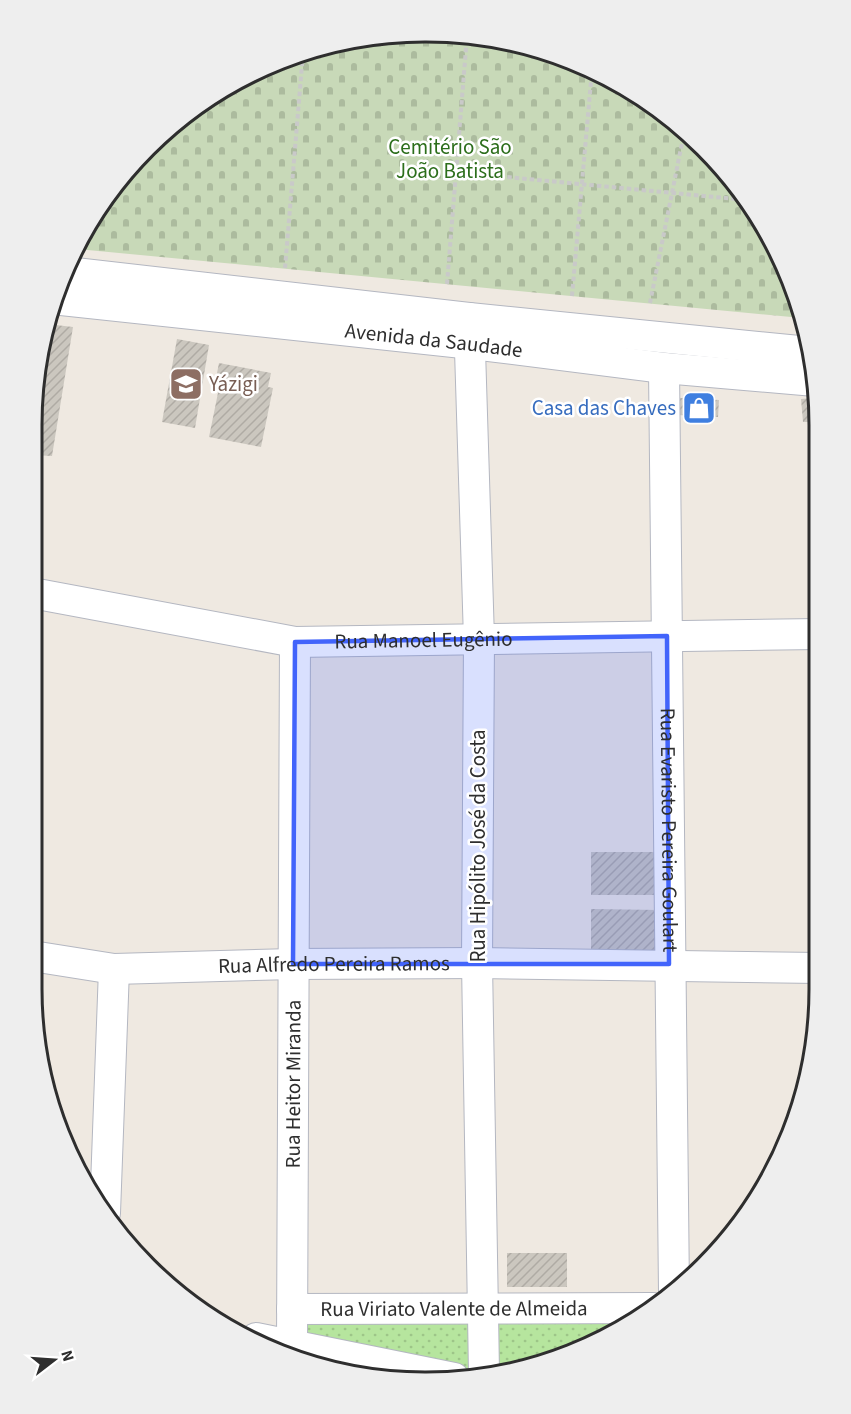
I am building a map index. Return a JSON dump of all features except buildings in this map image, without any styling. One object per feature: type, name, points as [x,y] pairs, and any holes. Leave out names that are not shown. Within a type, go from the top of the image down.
[{"type":"street","name":"Avenida da Saudade","points":[[74,273],[470,331],[664,368],[806,380]]},
{"type":"street","name":"Avenida da Saudade","points":[[63,300],[470,331],[802,352]]},
{"type":"street","name":"Rua Hipólito José da Costa","points":[[470,331],[479,639],[477,963],[484,1368]]},
{"type":"street","name":"Rua Evaristo Pereira Goulart","points":[[664,368],[674,1281]]},
{"type":"street","name":"Rua Manoel Eugênio","points":[[42,595],[295,642],[809,634]]},
{"type":"street","name":"Rua Heitor Miranda","points":[[292,1346],[295,642]]},
{"type":"street","name":"Rua Alfredo Pereira Ramos","points":[[42,958],[114,969],[293,964],[477,963],[809,968]]},
{"type":"street","points":[[105,1200],[114,969]]},
{"type":"street","name":"Rua Viriato Valente de Almeida","points":[[292,1309],[637,1308]]},
{"type":"street","points":[[280,1343],[387,1370]]},
{"type":"path","points":[[447,284],[466,44]]},
{"type":"path","points":[[285,268],[302,62]]},
{"type":"path","points":[[572,296],[591,80]]},
{"type":"path","points":[[650,303],[682,141]]},
{"type":"path","points":[[455,172],[735,199]]},
{"type":"highlighted area","points":[[667,636],[669,964],[293,964],[295,642]]},
{"type":"green space","name":"Cemitério São João Batista","points":[[426,42],[476,45],[525,55],[572,71],[617,93],[659,121],[678,137],[714,173],[744,212],[758,234],[780,279],[793,317],[85,250],[121,192],[154,154],[192,121],[234,93],[302,62],[351,49]]},
{"type":"green space","points":[[626,1315],[549,1352],[493,1366],[491,1318]]},
{"type":"green space","points":[[306,1318],[468,1318],[471,1369],[461,1370],[304,1343]]},
{"type":"place","name":"Yázigi","points":[[186,384]]},
{"type":"place","name":"Casa das Chaves","points":[[699,408]]}]
